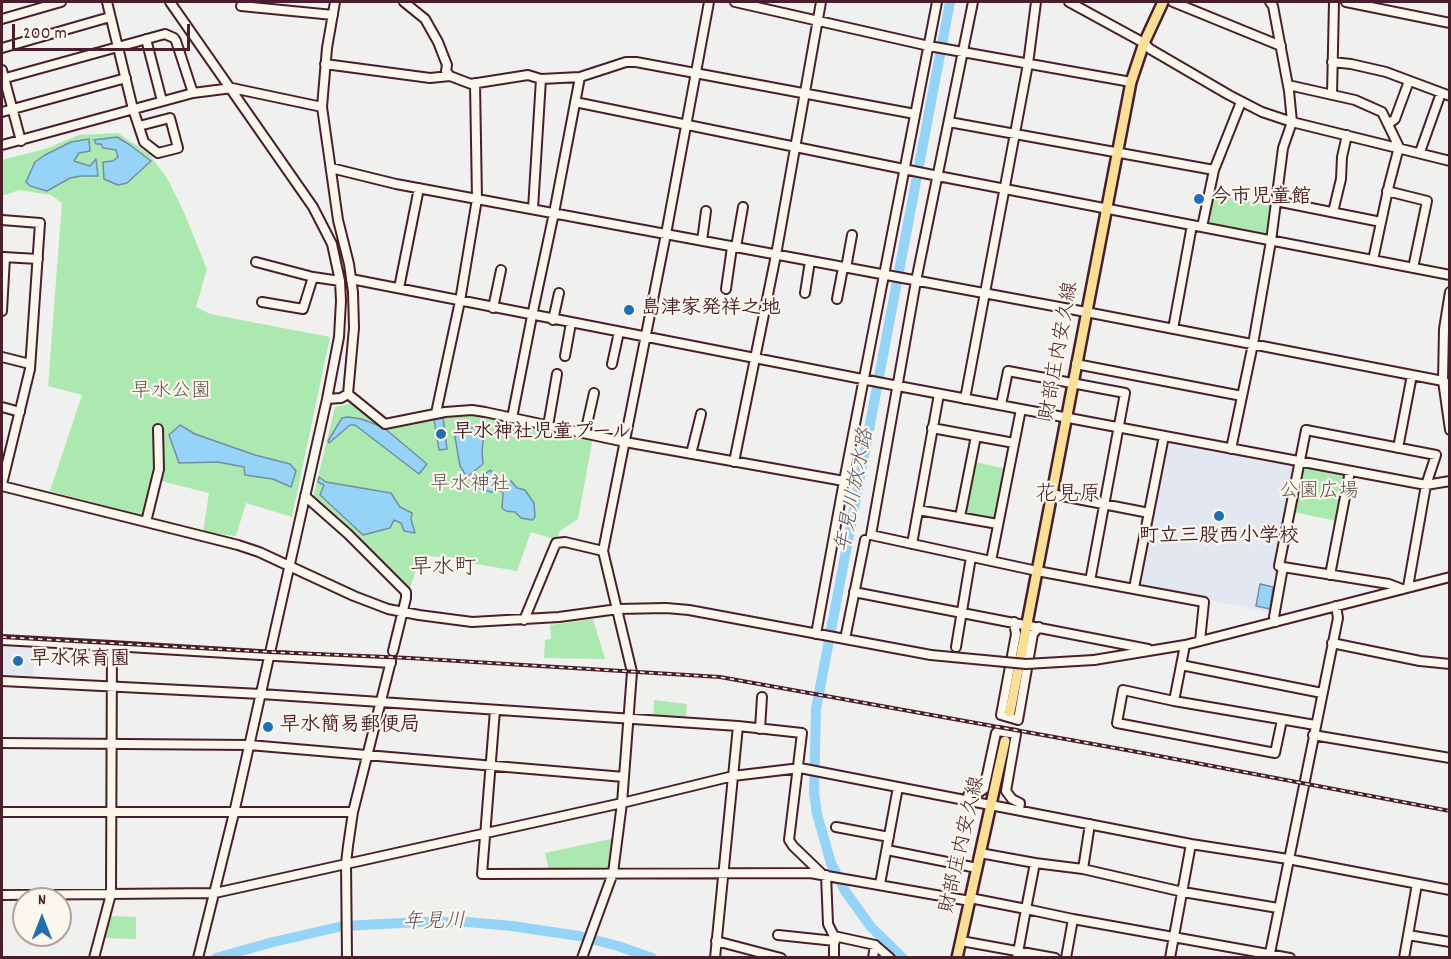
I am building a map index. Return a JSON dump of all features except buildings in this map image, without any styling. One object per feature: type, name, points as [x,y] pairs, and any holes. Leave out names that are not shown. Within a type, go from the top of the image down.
[{"type":"main road","name":"財部庄内安久線","points":[[1010,712],[1131,82],[1144,43],[1163,2]]},
{"type":"main road","name":"財部庄内安久線","points":[[957,957],[1005,741]]},
{"type":"street","points":[[2,19],[61,2]]},
{"type":"street","points":[[107,2],[133,109],[144,142],[158,153],[178,148],[170,118],[139,126]]},
{"type":"street","points":[[170,2],[313,207],[332,244],[340,281],[341,302],[339,337],[327,399],[234,813],[198,957]]},
{"type":"street","points":[[335,2],[325,64],[322,106],[338,220],[351,279],[354,328],[348,394]]},
{"type":"street","points":[[404,2],[425,19],[438,42],[447,65],[446,71],[450,76]]},
{"type":"street","points":[[582,957],[594,930],[613,873],[622,803],[632,672],[603,551],[709,2]]},
{"type":"street","points":[[735,2],[929,46],[1131,82]]},
{"type":"street","points":[[734,462],[776,255],[821,2]]},
{"type":"street","points":[[816,634],[937,2]]},
{"type":"street","points":[[973,2],[949,122],[912,281],[871,535],[1037,571],[1204,602],[1200,642]]},
{"type":"street","points":[[965,399],[1028,64],[1036,2]]},
{"type":"street","points":[[1069,2],[1084,5],[1144,43],[1150,50],[1262,112],[1292,122],[1449,160]]},
{"type":"street","points":[[1173,2],[1281,46]]},
{"type":"street","points":[[1231,449],[1271,241],[1283,148],[1292,122],[1281,46],[1273,6],[1270,2]]},
{"type":"street","points":[[1332,95],[1334,2]]},
{"type":"street","points":[[1347,2],[1449,23]]},
{"type":"street","points":[[241,6],[333,15]]},
{"type":"street","points":[[2,48],[111,17]]},
{"type":"street","points":[[3,79],[165,34],[174,38],[193,93]]},
{"type":"street","points":[[146,39],[162,101]]},
{"type":"street","points":[[325,64],[430,78],[450,76],[471,84],[528,75],[541,79],[580,77],[626,62],[636,62],[915,114]]},
{"type":"street","points":[[1332,62],[1377,70],[1449,96]]},
{"type":"street","points":[[2,70],[21,141]]},
{"type":"street","points":[[512,418],[580,77]]},
{"type":"street","points":[[2,112],[126,78]]},
{"type":"street","points":[[533,209],[541,79]]},
{"type":"street","points":[[1388,124],[1395,119],[1409,81]]},
{"type":"street","points":[[436,413],[460,301],[477,199],[475,83]]},
{"type":"street","points":[[1288,86],[1355,100],[1382,112],[1400,147],[1373,260]]},
{"type":"street","points":[[2,145],[193,93],[232,88],[322,106]]},
{"type":"street","points":[[1420,152],[1441,93]]},
{"type":"street","points":[[575,102],[1005,189],[1449,275]]},
{"type":"street","points":[[1202,227],[1214,170],[1241,102]]},
{"type":"street","points":[[949,122],[1214,170]]},
{"type":"street","points":[[1333,212],[1341,179],[1342,157],[1347,135]]},
{"type":"street","points":[[331,168],[418,188],[1086,312],[1446,383]]},
{"type":"street","points":[[399,288],[418,188]]},
{"type":"street","points":[[1388,191],[1428,201],[1413,268]]},
{"type":"street","points":[[1276,201],[1381,222]]},
{"type":"street","points":[[726,289],[743,207]]},
{"type":"street","points":[[702,241],[706,211]]},
{"type":"street","points":[[2,220],[40,223],[30,364],[2,485],[238,545],[388,609],[472,622],[560,617],[618,609],[666,608],[689,610],[931,655],[1006,663],[1046,663],[1094,660],[1200,642],[1449,577]]},
{"type":"street","points":[[1173,329],[1192,225]]},
{"type":"street","points":[[837,298],[852,235]]},
{"type":"street","points":[[2,306],[3,257],[38,259]]},
{"type":"street","points":[[805,293],[810,261]]},
{"type":"street","points":[[256,262],[312,277],[340,281]]},
{"type":"street","points":[[493,308],[501,270]]},
{"type":"street","points":[[262,302],[303,309],[312,277]]},
{"type":"street","points":[[351,279],[532,316],[1231,449],[1426,485],[1449,482]]},
{"type":"street","points":[[554,320],[559,292]]},
{"type":"street","points":[[1449,292],[1444,329],[1449,430]]},
{"type":"street","points":[[564,356],[571,323]]},
{"type":"street","points":[[612,364],[619,332]]},
{"type":"street","points":[[2,357],[30,364]]},
{"type":"street","points":[[1076,364],[1242,396]]},
{"type":"street","points":[[1001,405],[1008,371],[1125,393],[1090,580]]},
{"type":"street","points":[[548,426],[557,374]]},
{"type":"street","points":[[1398,448],[1412,375]]},
{"type":"street","points":[[585,433],[594,393]]},
{"type":"street","points":[[327,399],[341,398],[348,394]]},
{"type":"street","points":[[348,394],[386,424],[436,413],[472,410],[625,442],[844,481]]},
{"type":"street","points":[[912,544],[939,394]]},
{"type":"street","points":[[2,407],[20,412]]},
{"type":"street","points":[[991,561],[1021,409]]},
{"type":"street","points":[[691,454],[701,414]]},
{"type":"street","points":[[932,428],[1014,443]]},
{"type":"street","points":[[146,522],[159,469],[158,429]]},
{"type":"street","points":[[1306,430],[1436,455],[1426,485],[1405,588],[1279,566],[1306,430]]},
{"type":"street","points":[[960,517],[976,436]]},
{"type":"street","points":[[1134,588],[1164,436]]},
{"type":"street","points":[[2,442],[11,444]]},
{"type":"street","points":[[1330,575],[1350,471]]},
{"type":"street","points":[[1052,494],[1149,513]]},
{"type":"street","points":[[305,496],[404,588],[407,595],[393,651]]},
{"type":"street","points":[[918,510],[998,524]]},
{"type":"street","points":[[843,639],[865,540]]},
{"type":"street","points":[[524,620],[556,543],[565,542],[603,551]]},
{"type":"street","points":[[956,646],[971,557]]},
{"type":"street","points":[[1276,621],[1274,617],[1283,567]]},
{"type":"street","points":[[854,592],[1152,650]]},
{"type":"street","points":[[1269,956],[1338,618],[1335,606]]},
{"type":"street","points":[[1014,622],[1016,634],[1001,715],[1017,720],[1033,634],[1039,627]]},
{"type":"street","points":[[2,640],[391,662],[354,812],[345,863],[347,957]]},
{"type":"street","points":[[1332,643],[1420,661],[1449,664]]},
{"type":"street","points":[[1174,701],[1185,645]]},
{"type":"street","points":[[94,957],[111,894],[112,646]]},
{"type":"street","points":[[1181,665],[1322,693]]},
{"type":"street","points":[[2,681],[261,693],[738,726],[802,733],[789,840],[824,874],[828,924],[834,939],[834,957]]},
{"type":"street","points":[[1282,720],[1275,753],[1117,723],[1123,690],[1315,725]]},
{"type":"street","points":[[760,729],[762,698]]},
{"type":"street","points":[[495,710],[482,874],[824,874],[1026,909],[1269,956],[1290,957]]},
{"type":"street","points":[[715,957],[738,726]]},
{"type":"street","points":[[967,800],[969,794],[978,793],[984,789],[996,733],[998,731],[1016,734],[1006,792],[1012,800],[1020,803],[1019,810]]},
{"type":"street","points":[[1313,735],[1449,758]]},
{"type":"street","points":[[2,743],[249,745],[624,777]]},
{"type":"street","points":[[2,895],[215,892],[622,803],[733,776],[798,768],[1191,844],[1288,859],[1449,890]]},
{"type":"street","points":[[880,884],[898,787]]},
{"type":"street","points":[[2,812],[354,812]]},
{"type":"street","points":[[1083,869],[1090,824]]},
{"type":"street","points":[[836,827],[889,837]]},
{"type":"street","points":[[1170,957],[1191,844]]},
{"type":"street","points":[[887,850],[977,868]]},
{"type":"street","points":[[980,853],[1083,869],[1183,892],[1278,908]]},
{"type":"street","points":[[1017,954],[1035,863]]},
{"type":"street","points":[[1404,957],[1417,884]]},
{"type":"street","points":[[1066,957],[1073,919]]},
{"type":"street","points":[[778,935],[875,945],[890,957]]},
{"type":"street","points":[[1408,935],[1449,942]]},
{"type":"street","points":[[716,941],[781,957]]},
{"type":"street","points":[[961,941],[1017,954],[1055,957]]},
{"type":"street","points":[[873,957],[875,945]]},
{"type":"shaded area","name":"町立三股西小学校","points":[[1168,441],[1293,465],[1275,567],[1279,570],[1271,613],[1141,585]]},
{"type":"shaded area","name":"早水保育園","points":[[2,643],[35,644],[33,680],[2,679]]},
{"type":"green space","name":"早水公園","points":[[118,133],[149,154],[167,178],[183,210],[207,269],[196,307],[210,314],[330,337],[292,517],[246,503],[236,536],[203,532],[209,493],[153,479],[142,516],[50,491],[82,395],[48,386],[62,203],[51,195],[19,190],[2,196],[2,160],[45,149],[79,135]]},
{"type":"green space","points":[[1212,194],[1273,205],[1269,236],[1206,223]]},
{"type":"green space","name":"早水神社","points":[[352,400],[382,424],[472,412],[593,437],[578,519],[560,531],[557,540],[531,532],[517,571],[459,561],[456,558],[427,556],[423,562],[419,562],[410,588],[403,584],[313,498],[335,407],[348,404]]},
{"type":"green space","points":[[974,462],[1008,469],[998,522],[964,515]]},
{"type":"green space","name":"公園広場","points":[[1301,464],[1346,473],[1337,521],[1293,512]]},
{"type":"green space","points":[[593,619],[605,659],[544,658],[545,640],[551,639],[550,625]]},
{"type":"green space","points":[[654,700],[687,704],[685,721],[653,719]]},
{"type":"green space","points":[[615,838],[609,871],[549,871],[545,853]]},
{"type":"green space","points":[[108,916],[136,917],[136,939],[102,938]]},
{"type":"water","points":[[117,137],[151,161],[127,183],[118,185],[104,179],[103,162],[113,161],[118,157],[116,150],[103,148],[94,140]]},
{"type":"water","points":[[89,139],[90,151],[79,153],[74,161],[90,166],[96,159],[98,176],[70,178],[47,191],[30,186],[26,182],[35,162],[45,155],[71,142]]},
{"type":"water","points":[[348,417],[383,427],[427,464],[419,474],[355,425],[350,425],[329,443],[328,441],[342,418]]},
{"type":"water","name":"早水神社児童プール","points":[[443,418],[447,449],[439,450],[434,419]]},
{"type":"water","points":[[180,425],[195,434],[255,455],[290,464],[296,471],[291,487],[273,479],[245,475],[244,467],[218,462],[179,463],[169,435]]},
{"type":"water","points":[[463,428],[477,428],[484,434],[483,464],[467,477],[460,466],[455,437]]},
{"type":"water","points":[[490,470],[496,476],[511,481],[517,488],[525,490],[534,503],[535,517],[532,520],[521,518],[515,512],[502,508],[503,493],[500,491],[483,490],[473,484]]},
{"type":"water","points":[[319,477],[326,482],[391,493],[400,507],[412,513],[411,519],[415,533],[404,531],[401,523],[394,520],[390,528],[363,535],[320,495],[324,485],[318,482]]},
{"type":"water","points":[[1260,584],[1273,587],[1270,609],[1256,606]]},
{"type":"waterway","name":"年見川放水路","points":[[903,958],[871,927],[845,891],[831,863],[817,814],[814,793],[816,709],[950,2]]},
{"type":"waterway","name":"年見川","points":[[216,958],[343,926],[421,922],[467,922],[579,936],[652,958]]},
{"type":"railway","points":[[2,637],[720,677],[1450,811]]},
{"type":"place","name":"今市児童館","points":[[1199,199]]},
{"type":"place","name":"島津家発祥之地","points":[[629,310]]},
{"type":"place","name":"早水神社児童プール","points":[[441,434]]},
{"type":"place","name":"町立三股西小学校","points":[[1219,516]]},
{"type":"place","name":"早水保育園","points":[[18,661]]},
{"type":"place","name":"早水簡易郵便局","points":[[268,727]]},
{"type":"district","name":"花見原","points":[[1068,497]]},
{"type":"district","name":"早水町","points":[[443,570]]}]
